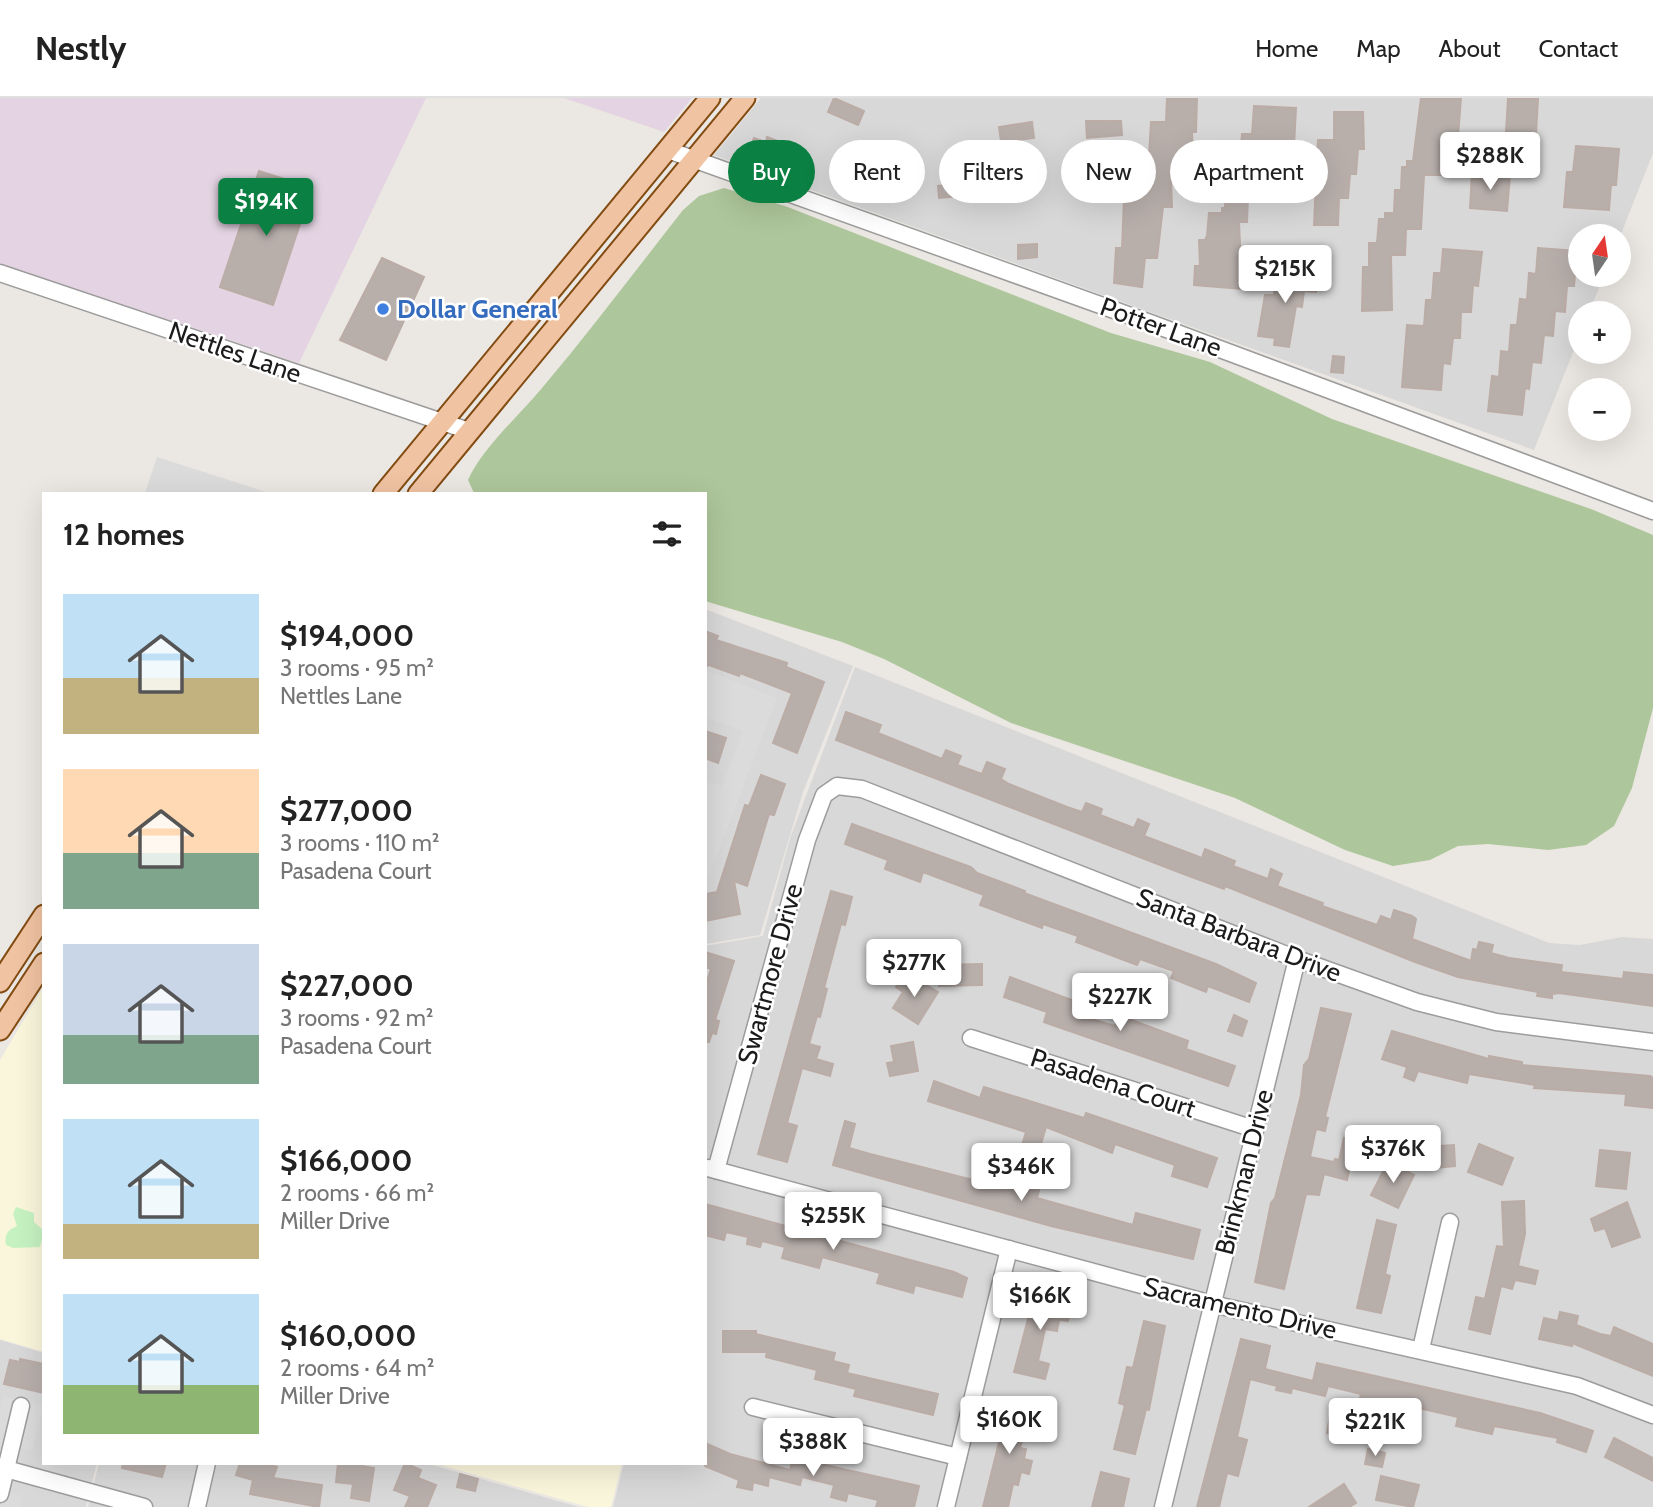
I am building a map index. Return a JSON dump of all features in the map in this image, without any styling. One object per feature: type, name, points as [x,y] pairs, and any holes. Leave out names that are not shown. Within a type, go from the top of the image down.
[{"type":"main road","points":[[385,492],[710,98]]},
{"type":"main road","points":[[420,492],[746,98]]},
{"type":"main road","points":[[0,982],[42,918]]},
{"type":"main road","points":[[0,1030],[42,966]]},
{"type":"street","name":"Potter Lane","points":[[668,150],[1165,328],[1653,511]]},
{"type":"street","name":"Nettles Lane","points":[[0,273],[470,431]]},
{"type":"street","name":"Santa Barbara Drive","points":[[837,786],[862,789],[1297,959],[1454,1013],[1540,1029],[1653,1042]]},
{"type":"street","name":"Swartmore Drive","points":[[711,1169],[807,840],[824,796],[837,786]]},
{"type":"street","name":"Brinkman Drive","points":[[1163,1507],[1297,959]]},
{"type":"street","name":"Pasadena Court","points":[[971,1038],[1254,1129]]},
{"type":"street","name":"Sacramento Drive","points":[[711,1169],[1212,1304],[1577,1386],[1653,1415]]},
{"type":"street","points":[[1421,1349],[1450,1222]]},
{"type":"street","points":[[946,1507],[1009,1249]]},
{"type":"street","points":[[0,1494],[22,1406]]},
{"type":"street","points":[[753,1407],[958,1457]]},
{"type":"street","points":[[197,1507],[207,1465]]},
{"type":"street","points":[[6,1469],[144,1507]]},
{"type":"shaded area","points":[[0,98],[426,98],[299,363],[0,264]]},
{"type":"shaded area","points":[[564,98],[692,98],[664,132]]},
{"type":"shaded area","points":[[761,98],[1653,98],[1653,153],[1625,224],[1568,224],[1568,287],[1599,287],[1594,301],[1568,301],[1568,364],[1534,450],[847,203],[925,203],[925,140],[829,140],[829,196],[815,191],[815,140],[728,140],[728,160],[714,155]]},
{"type":"shaded area","points":[[157,457],[266,492],[145,492]]},
{"type":"shaded area","points":[[707,610],[853,666],[803,792],[760,935],[707,944]]},
{"type":"shaded area","points":[[855,667],[1549,943],[1580,945],[1622,937],[1653,939],[1653,1507],[613,1507],[624,1465],[707,1465],[707,946],[763,936],[790,838]]},
{"type":"shaded area","points":[[707,671],[777,698],[707,881],[707,781],[722,786],[743,731],[707,718]]},
{"type":"shaded area","points":[[42,989],[42,1351],[0,1339],[0,1060]]},
{"type":"shaded area","points":[[0,1340],[42,1352],[42,1465],[96,1465],[86,1507],[0,1507]]},
{"type":"shaded area","points":[[3,1396],[42,1406],[32,1451],[19,1448],[8,1492],[23,1496],[21,1507],[0,1507],[0,1409]]},
{"type":"shaded area","points":[[98,1465],[432,1465],[579,1507],[88,1507]]},
{"type":"shaded area","points":[[441,1465],[622,1465],[611,1507],[588,1507]]},
{"type":"green space","points":[[724,188],[728,189],[728,203],[775,203],[785,206],[1111,333],[1210,362],[1332,419],[1591,509],[1653,535],[1653,708],[1632,788],[1614,826],[1586,845],[1548,850],[1488,844],[1458,846],[1430,860],[1393,866],[1345,850],[1235,798],[1011,723],[884,659],[842,642],[707,602],[707,492],[474,492],[468,480],[483,456],[596,322],[683,210],[699,196]]},
{"type":"green space","points":[[16,1207],[34,1213],[34,1222],[42,1229],[40,1247],[13,1248],[6,1245],[7,1233],[17,1226],[13,1214]]},
{"type":"building","points":[[834,98],[864,111],[858,125],[828,112]]},
{"type":"building","points":[[1167,98],[1197,98],[1196,132],[1192,132],[1192,140],[1170,140],[1172,207],[1163,207],[1157,258],[1145,258],[1142,287],[1114,283],[1116,248],[1122,248],[1124,203],[1156,203],[1156,140],[1150,140],[1151,122],[1166,122]]},
{"type":"building","points":[[1421,98],[1461,98],[1457,149],[1441,148],[1441,175],[1424,175],[1421,229],[1406,229],[1405,255],[1391,255],[1392,310],[1362,311],[1363,267],[1369,267],[1369,243],[1377,243],[1379,219],[1385,219],[1385,213],[1394,213],[1395,190],[1401,190],[1402,167],[1407,167],[1407,161],[1413,161]]},
{"type":"building","points":[[1508,98],[1538,99],[1536,134],[1506,132]]},
{"type":"building","points":[[1254,106],[1296,108],[1294,140],[1242,140],[1242,134],[1252,134]]},
{"type":"building","points":[[1334,112],[1363,112],[1364,149],[1358,149],[1356,174],[1350,174],[1348,198],[1339,198],[1338,225],[1314,225],[1315,203],[1328,203],[1328,140],[1334,140]]},
{"type":"building","points":[[1086,121],[1121,121],[1122,135],[1087,138]]},
{"type":"building","points":[[1032,122],[1034,138],[1001,140],[999,127]]},
{"type":"building","points":[[1576,146],[1619,149],[1616,185],[1611,185],[1609,210],[1564,207],[1567,172],[1573,172]]},
{"type":"building","points":[[259,171],[312,188],[273,305],[220,287]]},
{"type":"building","points":[[1472,173],[1510,175],[1507,211],[1470,208]]},
{"type":"building","points":[[1225,203],[1248,203],[1247,222],[1239,222],[1242,289],[1194,285],[1195,266],[1200,266],[1199,240],[1205,240],[1207,236],[1209,213],[1222,213],[1222,208],[1225,208]]},
{"type":"building","points":[[1037,244],[1037,257],[1018,259],[1018,245]]},
{"type":"building","points":[[1538,248],[1568,250],[1565,312],[1555,311],[1553,336],[1544,335],[1541,363],[1532,362],[1522,415],[1488,411],[1492,376],[1499,377],[1501,351],[1509,352],[1511,325],[1517,325],[1520,299],[1527,300],[1529,273],[1536,274]]},
{"type":"building","points":[[1443,249],[1482,252],[1478,286],[1473,285],[1471,312],[1461,312],[1460,338],[1453,338],[1450,364],[1443,363],[1441,390],[1402,387],[1407,325],[1424,326],[1426,300],[1432,300],[1434,273],[1441,273]]},
{"type":"building","name":"Dollar General","points":[[382,258],[424,277],[386,360],[340,340]]},
{"type":"building","points":[[1284,269],[1316,271],[1317,278],[1316,292],[1304,291],[1302,307],[1296,306],[1289,347],[1274,345],[1275,338],[1258,336],[1265,295],[1274,295],[1275,276],[1284,276]]},
{"type":"building","points":[[1333,356],[1344,357],[1343,373],[1331,372]]},
{"type":"building","points":[[707,632],[718,636],[716,640],[787,663],[786,667],[824,682],[797,753],[773,743],[792,693],[740,673],[739,676],[707,666]]},
{"type":"building","points":[[846,712],[881,725],[878,733],[942,759],[946,750],[961,756],[957,765],[982,774],[987,762],[1005,769],[1001,779],[1009,784],[1067,807],[1082,812],[1086,803],[1102,809],[1100,815],[1134,828],[1138,819],[1149,824],[1144,836],[1202,858],[1205,849],[1235,861],[1233,866],[1268,879],[1271,869],[1282,874],[1277,886],[1323,903],[1322,906],[1377,925],[1381,916],[1391,920],[1394,910],[1412,916],[1416,919],[1412,939],[1471,961],[1473,949],[1477,950],[1479,942],[1493,945],[1491,953],[1509,958],[1562,965],[1561,972],[1623,979],[1624,972],[1653,975],[1653,1006],[1559,993],[1552,994],[1552,998],[1537,996],[1538,992],[1458,977],[1415,962],[1225,886],[1224,889],[1181,873],[836,740]]},
{"type":"building","points":[[707,732],[726,738],[718,763],[707,759]]},
{"type":"building","points":[[761,775],[785,784],[774,815],[769,814],[747,886],[734,881],[740,914],[707,921],[707,894],[717,892],[745,805],[749,806]]},
{"type":"building","points":[[852,824],[971,867],[977,873],[1025,891],[1024,893],[1216,964],[1256,983],[1249,1002],[1208,986],[1206,992],[1171,978],[1174,971],[1140,959],[1137,965],[1076,942],[1078,936],[1043,924],[1042,928],[980,905],[984,895],[923,872],[920,882],[885,869],[888,860],[845,844]]},
{"type":"building","points":[[831,891],[852,897],[845,925],[841,924],[824,988],[827,989],[820,1017],[817,1016],[809,1044],[820,1047],[816,1059],[833,1064],[830,1076],[802,1068],[787,1123],[797,1126],[787,1162],[758,1154]]},
{"type":"building","points":[[707,953],[734,961],[715,1020],[719,1021],[716,1034],[712,1033],[707,1042],[707,981],[711,969],[707,968]]},
{"type":"building","points":[[982,964],[982,985],[939,986],[939,965]]},
{"type":"building","points":[[904,975],[911,980],[913,977],[938,992],[918,1024],[893,1008],[903,992],[896,987]]},
{"type":"building","points":[[1010,977],[1088,1006],[1085,1017],[1115,1026],[1118,1015],[1188,1041],[1186,1049],[1235,1066],[1228,1086],[1044,1022],[1047,1012],[1004,997]]},
{"type":"building","points":[[1321,1008],[1351,1014],[1325,1117],[1328,1118],[1325,1131],[1316,1129],[1310,1157],[1334,1162],[1335,1159],[1339,1160],[1344,1138],[1356,1140],[1347,1180],[1324,1174],[1319,1195],[1306,1194],[1284,1289],[1255,1282],[1271,1203],[1275,1198],[1301,1095],[1304,1065],[1309,1059]]},
{"type":"building","points":[[1234,1015],[1247,1021],[1242,1036],[1228,1031]]},
{"type":"building","points":[[1392,1031],[1489,1059],[1489,1056],[1522,1062],[1522,1065],[1650,1076],[1653,1078],[1653,1108],[1625,1105],[1626,1094],[1534,1088],[1535,1085],[1469,1074],[1467,1083],[1418,1071],[1414,1081],[1404,1077],[1407,1067],[1382,1059]]},
{"type":"building","points":[[913,1042],[918,1071],[890,1076],[887,1063],[894,1062],[891,1046]]},
{"type":"building","points":[[934,1081],[980,1098],[984,1087],[1084,1118],[1086,1113],[1217,1158],[1207,1187],[1172,1176],[1175,1165],[1115,1144],[1112,1153],[1046,1127],[1038,1154],[1021,1149],[1026,1132],[928,1101]]},
{"type":"building","points":[[845,1121],[855,1124],[849,1148],[1025,1193],[1028,1183],[1040,1186],[1037,1198],[1133,1225],[1136,1213],[1200,1230],[1193,1259],[1051,1226],[833,1165]]},
{"type":"building","points":[[1479,1144],[1513,1158],[1502,1185],[1468,1172]]},
{"type":"building","points":[[1454,1145],[1455,1166],[1425,1169],[1424,1147]]},
{"type":"building","points":[[1600,1150],[1630,1153],[1626,1189],[1596,1186]]},
{"type":"building","points":[[1388,1162],[1414,1175],[1398,1208],[1371,1195]]},
{"type":"building","points":[[1524,1201],[1525,1234],[1518,1266],[1538,1271],[1535,1284],[1515,1280],[1512,1289],[1501,1286],[1490,1334],[1469,1329],[1476,1297],[1485,1299],[1497,1246],[1504,1247],[1502,1202]]},
{"type":"building","points":[[1627,1202],[1640,1237],[1612,1247],[1605,1228],[1595,1231],[1591,1219]]},
{"type":"building","points":[[707,1205],[954,1272],[967,1278],[962,1297],[915,1285],[913,1293],[877,1283],[880,1273],[822,1257],[819,1268],[782,1258],[785,1247],[762,1241],[760,1247],[747,1244],[748,1237],[726,1232],[724,1240],[707,1236]]},
{"type":"building","points":[[1377,1220],[1396,1225],[1385,1274],[1390,1276],[1381,1313],[1357,1308]]},
{"type":"building","points":[[1036,1289],[1065,1296],[1062,1306],[1071,1308],[1068,1321],[1059,1320],[1057,1331],[1045,1329],[1038,1361],[1049,1364],[1045,1379],[1014,1372]]},
{"type":"building","points":[[1560,1312],[1578,1316],[1576,1325],[1600,1334],[1611,1336],[1614,1327],[1653,1344],[1653,1376],[1572,1343],[1572,1346],[1539,1339],[1544,1318],[1558,1321]]},
{"type":"building","points":[[1144,1321],[1165,1326],[1149,1410],[1146,1409],[1135,1454],[1114,1449],[1125,1405],[1119,1403],[1127,1367],[1133,1368]]},
{"type":"building","points":[[723,1331],[756,1331],[756,1334],[835,1353],[833,1361],[849,1365],[847,1373],[938,1394],[933,1415],[854,1396],[856,1389],[815,1379],[817,1370],[766,1357],[767,1352],[723,1352]]},
{"type":"building","points":[[1241,1339],[1270,1346],[1265,1369],[1313,1381],[1317,1363],[1540,1413],[1593,1431],[1586,1452],[1557,1442],[1558,1438],[1494,1426],[1492,1434],[1456,1426],[1458,1417],[1397,1403],[1395,1411],[1359,1403],[1361,1394],[1328,1386],[1325,1396],[1292,1388],[1291,1393],[1276,1390],[1277,1386],[1250,1379],[1237,1437],[1247,1440],[1238,1476],[1227,1473],[1219,1507],[1197,1507]]},
{"type":"building","points":[[20,1359],[42,1364],[42,1393],[4,1384],[10,1360],[20,1362]]},
{"type":"building","points":[[1010,1398],[1032,1404],[1020,1448],[1026,1449],[1024,1459],[1032,1461],[1029,1474],[1021,1472],[1018,1485],[1013,1484],[1008,1507],[983,1507]]},
{"type":"building","points":[[1330,1416],[1343,1418],[1340,1436],[1327,1433]]},
{"type":"building","points":[[1614,1438],[1653,1458],[1653,1481],[1605,1457]]},
{"type":"building","points":[[707,1444],[730,1454],[790,1470],[794,1453],[819,1459],[825,1465],[919,1486],[914,1507],[876,1507],[878,1500],[848,1493],[846,1501],[831,1497],[834,1485],[802,1477],[800,1485],[769,1477],[768,1486],[753,1482],[752,1490],[737,1487],[739,1480],[705,1466]]},
{"type":"building","points":[[1368,1449],[1385,1453],[1382,1467],[1365,1464]]},
{"type":"building","points":[[123,1465],[165,1465],[162,1477],[122,1468]]},
{"type":"building","points":[[239,1465],[277,1467],[273,1478],[322,1485],[319,1507],[250,1494],[253,1480],[236,1475]]},
{"type":"building","points":[[338,1465],[374,1468],[369,1501],[351,1498],[353,1484],[336,1482]]},
{"type":"building","points":[[404,1465],[421,1470],[418,1478],[436,1485],[427,1507],[405,1507],[410,1496],[394,1490]]},
{"type":"building","points":[[1101,1472],[1129,1479],[1123,1507],[1092,1507]]},
{"type":"building","points":[[460,1474],[478,1479],[475,1491],[457,1487]]},
{"type":"building","points":[[1381,1476],[1419,1485],[1413,1507],[1376,1500]]},
{"type":"building","points":[[1344,1484],[1356,1503],[1349,1507],[1309,1507]]},
{"type":"place","name":"Dollar General","points":[[383,309]]}]
